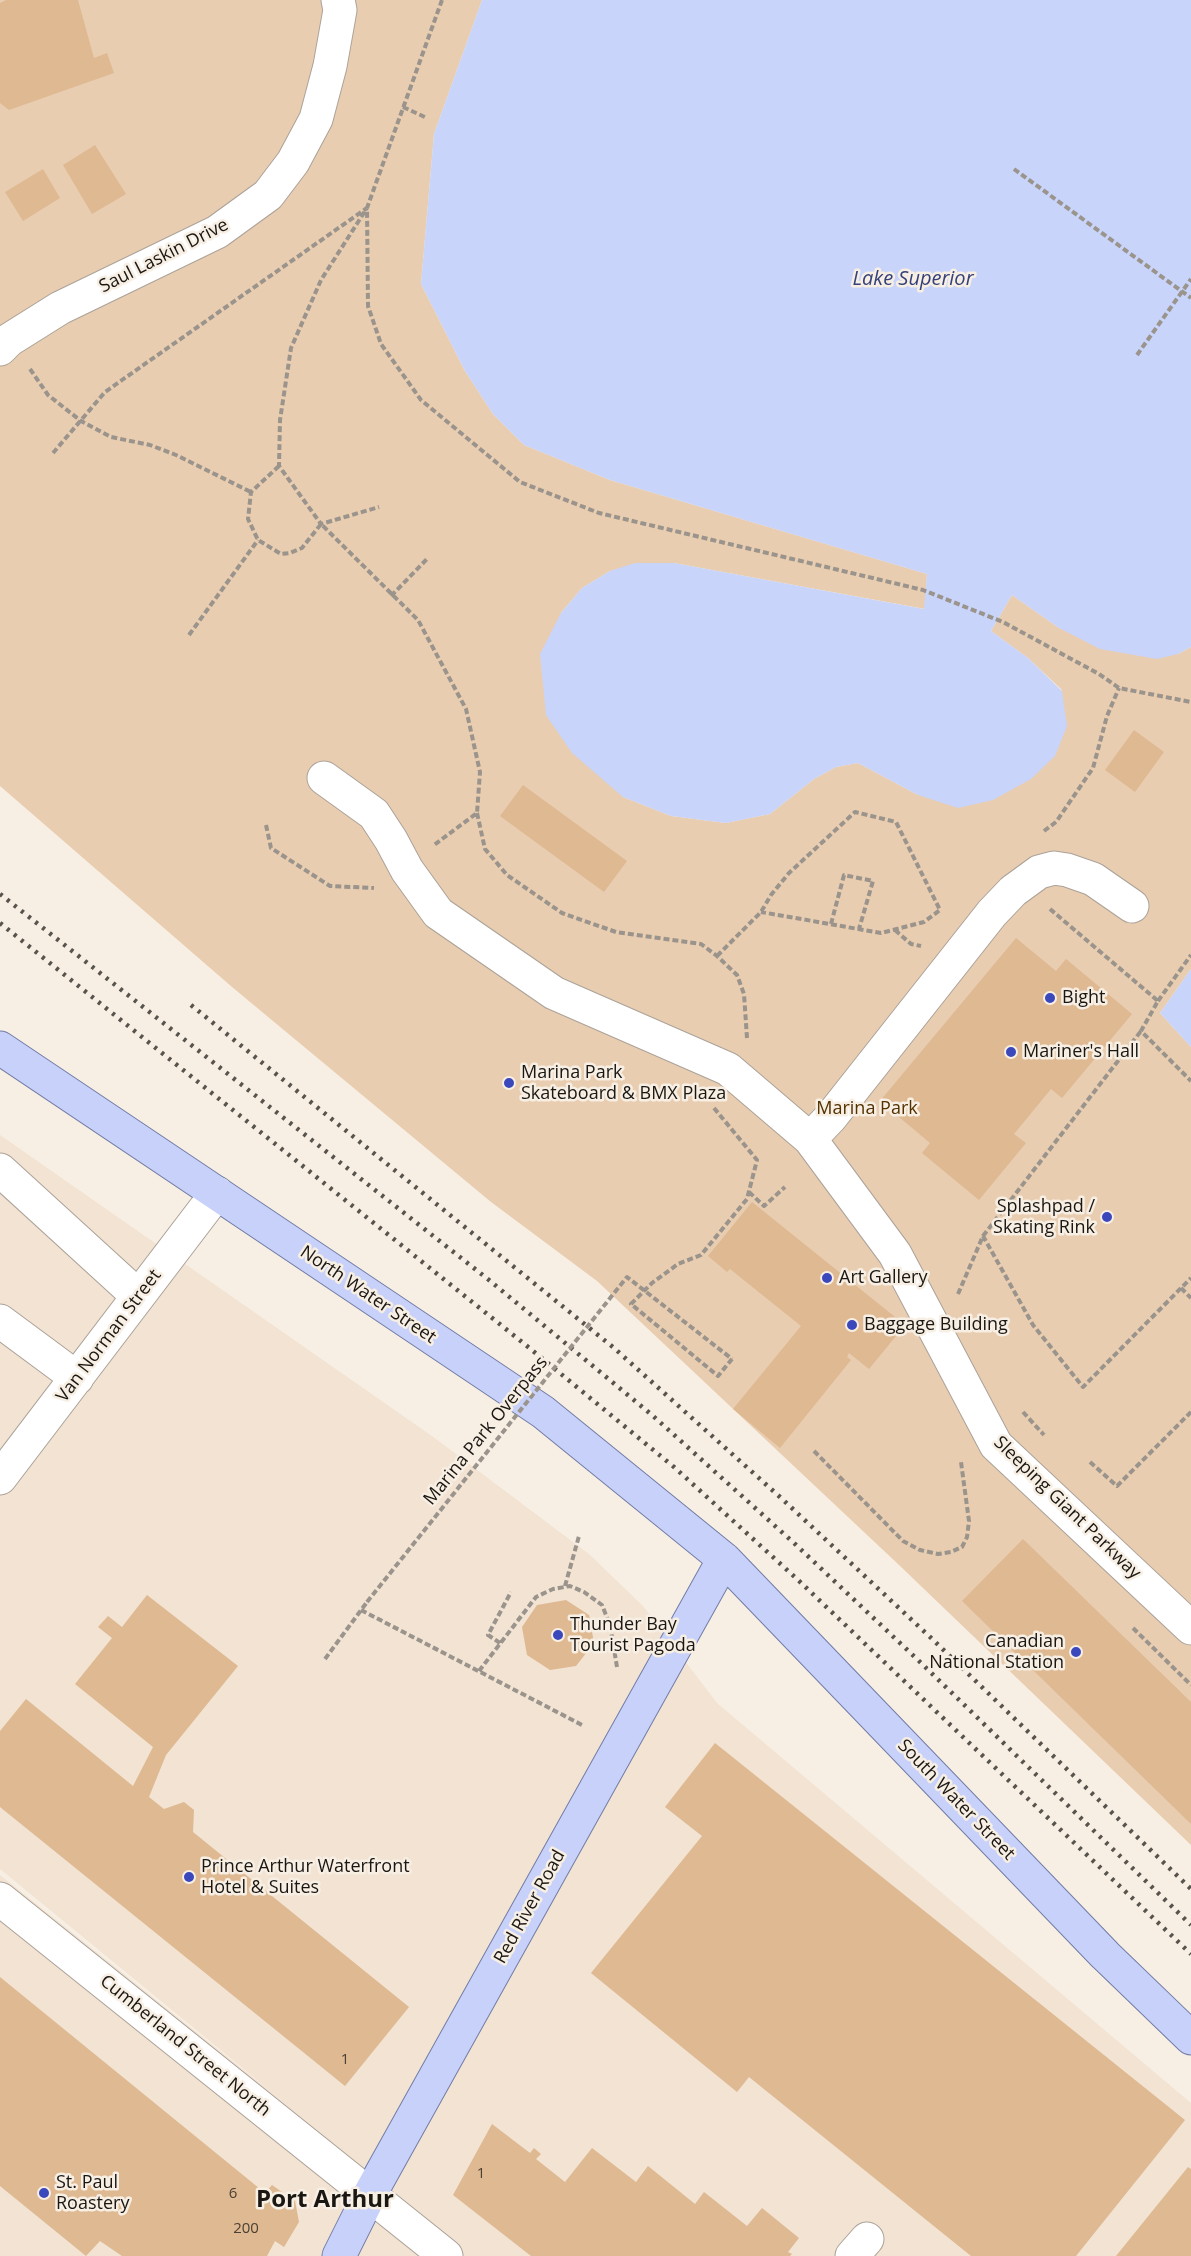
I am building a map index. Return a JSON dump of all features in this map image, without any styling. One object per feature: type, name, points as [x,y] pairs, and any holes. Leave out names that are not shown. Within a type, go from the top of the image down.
[{"type":"main road","name":"North Water Street","points":[[0,1048],[543,1412],[724,1559]]},
{"type":"main road","name":"South Water Street","points":[[724,1559],[1105,1955],[1191,2038]]},
{"type":"main road","name":"Red River Road","points":[[339,2256],[370,2194],[724,1559]]},
{"type":"street","name":"Saul Laskin Drive","points":[[13,356],[9,340],[60,308],[217,232],[268,195],[293,162],[316,119],[330,66],[340,10],[338,0]]},
{"type":"street","name":"Sleeping Giant Parkway","points":[[324,778],[374,814],[391,840],[406,870],[438,913],[554,993],[728,1069],[810,1139],[895,1254],[996,1444],[1191,1628]]},
{"type":"street","points":[[810,1139],[831,1117],[992,913],[1012,891],[1039,872],[1054,868],[1094,879],[1132,906]]},
{"type":"street","points":[[0,1170],[138,1296]]},
{"type":"street","name":"Van Norman Street","points":[[0,1478],[217,1193]]},
{"type":"street","points":[[0,1322],[77,1378]]},
{"type":"street","name":"Cumberland Street North","points":[[0,1899],[446,2256]]},
{"type":"path","points":[[442,0],[367,208],[321,280],[291,348],[280,420],[279,466],[321,524],[417,620],[466,709],[480,772],[477,813],[485,849],[507,875],[562,913],[616,932],[701,944],[736,975],[744,994],[746,1038],[755,1044]]},
{"type":"path","points":[[403,107],[427,118]]},
{"type":"path","points":[[1014,169],[1191,298]]},
{"type":"path","points":[[53,453],[105,392],[367,208]]},
{"type":"path","points":[[367,208],[368,306],[381,344],[421,400],[520,482],[600,513],[923,590],[1003,622],[1099,674],[1119,688],[1191,702]]},
{"type":"path","points":[[1137,355],[1191,279]]},
{"type":"path","points":[[13,356],[48,395],[81,421],[111,437],[150,445],[176,455],[251,492]]},
{"type":"path","points":[[279,466],[251,492],[248,519],[258,540],[281,554],[302,548],[321,524],[379,507]]},
{"type":"path","points":[[189,635],[258,540]]},
{"type":"path","points":[[391,596],[427,560]]},
{"type":"path","points":[[1037,836],[1056,822],[1093,768],[1107,716],[1119,688]]},
{"type":"path","points":[[717,956],[761,912],[789,873],[855,812],[896,822],[940,910],[924,922],[881,933],[761,912]]},
{"type":"path","points":[[429,849],[477,813]]},
{"type":"path","points":[[266,825],[271,848],[330,886],[384,888]]},
{"type":"path","points":[[831,924],[844,875],[873,881],[860,929]]},
{"type":"path","points":[[1047,906],[1158,1000]]},
{"type":"path","points":[[954,1303],[983,1236],[1141,1031],[1158,1000],[1191,955]]},
{"type":"path","points":[[1141,1031],[1191,1082]]},
{"type":"path","points":[[713,1108],[757,1160],[749,1192],[764,1206],[785,1187]]},
{"type":"path","name":"Marina Park Overpass","points":[[325,1659],[367,1602],[627,1277],[732,1359],[718,1376],[632,1304],[652,1283],[678,1264],[701,1255],[747,1199],[749,1192]]},
{"type":"path","points":[[983,1236],[1033,1324],[1083,1387],[1191,1278]]},
{"type":"path","points":[[1181,1288],[1191,1298]]},
{"type":"path","points":[[1017,1407],[1048,1440]]},
{"type":"path","points":[[1090,1462],[1117,1486],[1191,1412]]},
{"type":"path","points":[[814,1451],[903,1541],[920,1550],[938,1554],[962,1547],[967,1537],[969,1521],[960,1452]]},
{"type":"path","points":[[565,1586],[579,1536]]},
{"type":"path","points":[[479,1671],[536,1597],[565,1586],[584,1592],[602,1605],[610,1625],[617,1667]]},
{"type":"path","points":[[500,1642],[488,1635],[511,1592]]},
{"type":"path","points":[[361,1610],[584,1726]]},
{"type":"shaded area","points":[[0,1135],[432,1436],[589,1554],[643,1606],[717,1703],[1191,2103],[1191,2256],[0,2256],[0,1875],[290,2107],[0,1869]]},
{"type":"green space","name":"Marina Park","points":[[0,0],[482,0],[434,134],[421,284],[465,371],[493,414],[524,445],[610,480],[927,574],[925,609],[674,563],[610,571],[582,588],[561,613],[623,797],[671,816],[726,823],[770,814],[814,779],[836,767],[858,763],[918,795],[1062,690],[1028,658],[991,631],[1012,595],[1059,628],[1178,654],[1191,647],[1191,969],[1160,1013],[1191,1047],[1191,1845],[899,1565],[597,1281],[491,1202],[232,987],[0,786]]},
{"type":"water","name":"Lake Superior","points":[[482,0],[1191,0],[1191,647],[1178,654],[1157,659],[1100,649],[1059,628],[1012,595],[991,631],[1028,658],[1062,691],[1067,726],[1055,756],[1031,779],[993,800],[958,808],[918,795],[858,763],[836,767],[814,779],[770,814],[726,823],[671,816],[623,797],[572,753],[546,715],[540,654],[561,613],[582,588],[610,571],[635,563],[674,563],[924,609],[927,574],[610,480],[524,445],[493,414],[465,371],[421,284],[434,134]]},
{"type":"water","points":[[1191,969],[1191,1047],[1160,1013]]},
{"type":"building","points":[[6,0],[78,0],[94,58],[107,53],[114,73],[9,110],[0,103],[0,3]]},
{"type":"building","points":[[95,145],[126,194],[92,214],[63,165]]},
{"type":"building","points":[[43,169],[60,198],[23,221],[5,192]]},
{"type":"building","points":[[1134,730],[1164,752],[1135,792],[1105,770]]},
{"type":"building","points":[[523,785],[627,861],[604,892],[500,816]]},
{"type":"building","name":"Mariner's Hall","points":[[1016,938],[1056,971],[1066,959],[1132,1014],[1062,1098],[1051,1089],[1014,1134],[1026,1143],[979,1200],[922,1153],[930,1143],[880,1101]]},
{"type":"building","name":"Baggage Building","points":[[752,1202],[905,1325],[869,1369],[849,1353],[847,1357],[851,1360],[780,1448],[733,1409],[801,1326],[730,1269],[727,1272],[708,1256]]},
{"type":"building","name":"Canadian National Station","points":[[1023,1539],[1191,1702],[1191,1824],[962,1601]]},
{"type":"building","points":[[147,1595],[238,1666],[166,1755],[149,1797],[164,1809],[184,1802],[194,1810],[193,1832],[409,2007],[345,2086],[0,1807],[0,1731],[26,1699],[133,1786],[153,1747],[75,1684],[112,1638],[98,1627],[108,1616],[122,1627]]},
{"type":"building","name":"Thunder Bay Tourist Pagoda","points":[[566,1600],[589,1615],[594,1643],[576,1666],[550,1670],[527,1655],[522,1627],[537,1605]]},
{"type":"building","points":[[715,1743],[1185,2120],[1076,2256],[971,2256],[749,2077],[737,2092],[591,1973],[702,1836],[665,1807]]},
{"type":"building","points":[[0,1977],[265,2193],[272,2185],[295,2201],[299,2222],[284,2247],[275,2241],[267,2256],[122,2256],[100,2241],[86,2256],[0,2186]]},
{"type":"building","points":[[492,2124],[530,2153],[534,2148],[541,2154],[536,2159],[565,2182],[592,2148],[636,2182],[648,2166],[695,2204],[704,2192],[747,2226],[762,2208],[799,2238],[788,2252],[792,2254],[790,2256],[531,2256],[453,2195]]},
{"type":"building","points":[[1188,2167],[1191,2169],[1191,2256],[1116,2256]]},
{"type":"railway","points":[[0,894],[489,1280],[652,1415],[794,1543],[918,1660],[1191,1925]]},
{"type":"railway","points":[[0,923],[527,1346],[674,1467],[797,1579],[1191,1954]]},
{"type":"railway","points":[[191,1005],[614,1348],[780,1497],[929,1636],[1191,1889]]},
{"type":"place","name":"Bight","points":[[1050,998]]},
{"type":"place","name":"Mariner's Hall","points":[[1011,1052]]},
{"type":"place","name":"Marina Park Skateboard & BMX Plaza","points":[[509,1083]]},
{"type":"place","name":"Splashpad / Skating Rink","points":[[1107,1217]]},
{"type":"place","name":"Art Gallery","points":[[827,1278]]},
{"type":"place","name":"Baggage Building","points":[[852,1325]]},
{"type":"place","name":"Thunder Bay Tourist Pagoda","points":[[558,1635]]},
{"type":"place","name":"Canadian National Station","points":[[1076,1652]]},
{"type":"place","name":"Prince Arthur Waterfront Hotel & Suites","points":[[189,1877]]},
{"type":"place","name":"St. Paul Roastery","points":[[44,2193]]},
{"type":"district","name":"Port Arthur","points":[[325,2200]]}]
